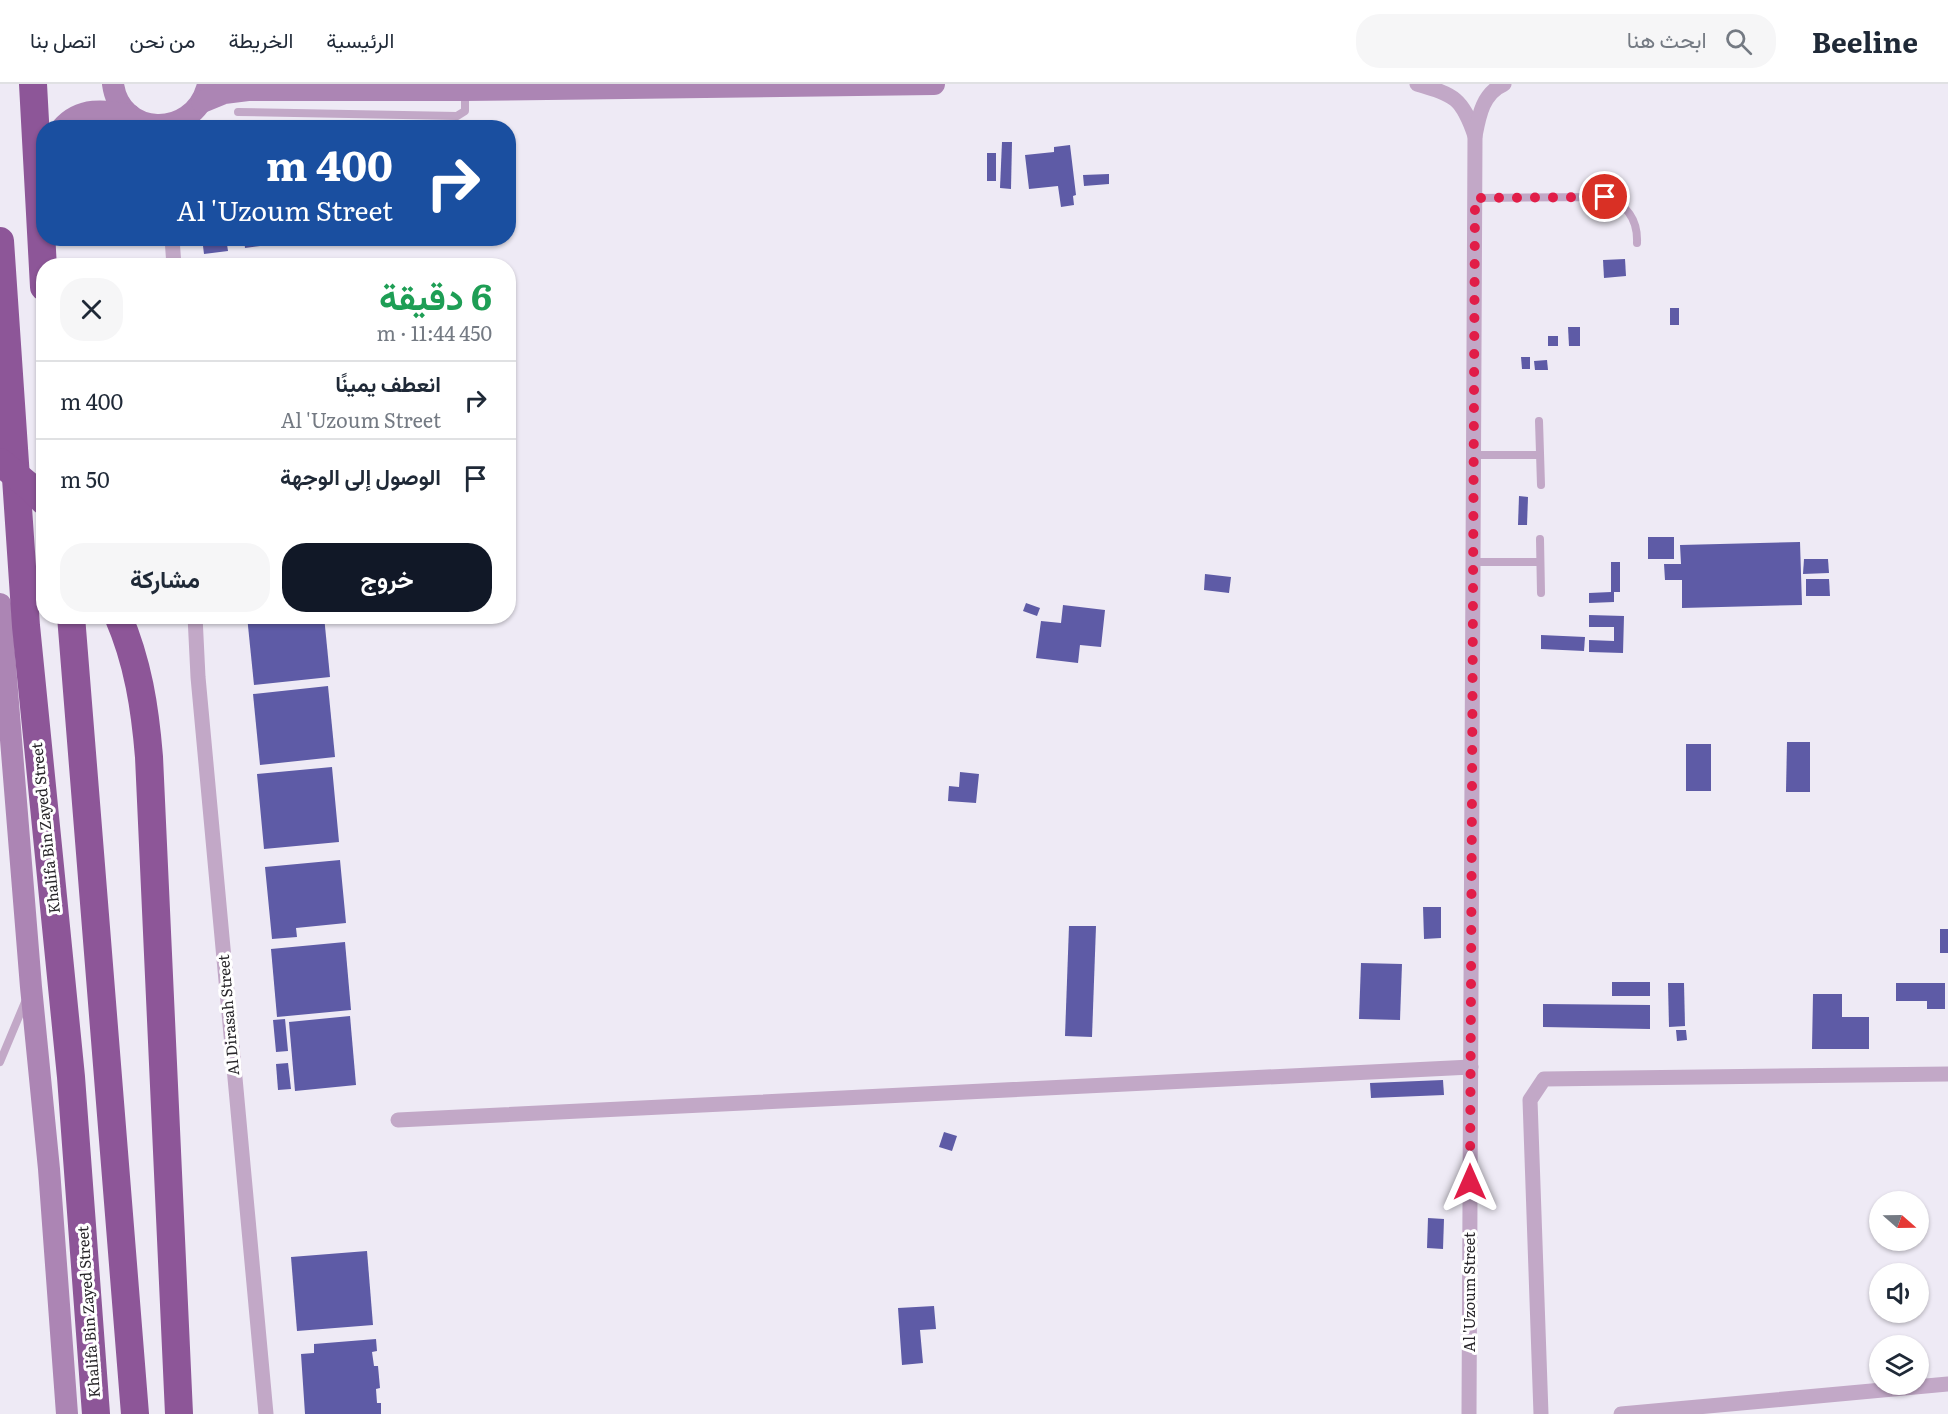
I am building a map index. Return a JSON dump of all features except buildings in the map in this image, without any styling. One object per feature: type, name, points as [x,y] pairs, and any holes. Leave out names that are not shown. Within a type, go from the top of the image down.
[{"type":"highway","points":[[33,84],[36,139]]},
{"type":"highway","name":"Khalifa Bin Zayed Street","points":[[0,241],[26,626],[71,1077],[96,1414]]},
{"type":"highway","points":[[0,462],[36,493]]},
{"type":"highway","points":[[72,624],[135,1414]]},
{"type":"highway","points":[[121,624],[138,671],[149,757],[178,1414]]},
{"type":"main road","points":[[113,84],[117,98],[137,120]]},
{"type":"main road","points":[[184,120],[205,93],[248,90],[465,90],[934,84]]},
{"type":"main road","points":[[72,120],[78,115],[96,110],[132,120]]},
{"type":"main road","points":[[0,604],[31,987],[50,1168],[68,1414]]},
{"type":"street","name":"Al 'Uzoum Street","points":[[1417,84],[1453,97],[1468,116],[1475,135]]},
{"type":"street","name":"Al 'Uzoum Street","points":[[1469,1414],[1475,135],[1482,108],[1488,96],[1504,84]]},
{"type":"street","name":"Al Dirasah Street","points":[[195,624],[200,701],[266,1414]]},
{"type":"street","points":[[398,1120],[1471,1066]]},
{"type":"street","points":[[1541,1414],[1530,1100],[1544,1079],[1948,1074]]},
{"type":"street","points":[[1621,1414],[1948,1384]]},
{"type":"lane","points":[[238,112],[458,116],[465,111],[465,90]]},
{"type":"lane","points":[[1475,198],[1605,197],[1615,200],[1630,214],[1638,232],[1637,243]]},
{"type":"lane","points":[[1539,421],[1541,485]]},
{"type":"lane","points":[[1474,455],[1540,455]]},
{"type":"lane","points":[[1540,539],[1541,593]]},
{"type":"lane","points":[[1473,562],[1540,562]]},
{"type":"lane","points":[[0,1062],[31,987]]},
{"type":"route","points":[[1470,1182],[1475,198],[1605,197]]}]
